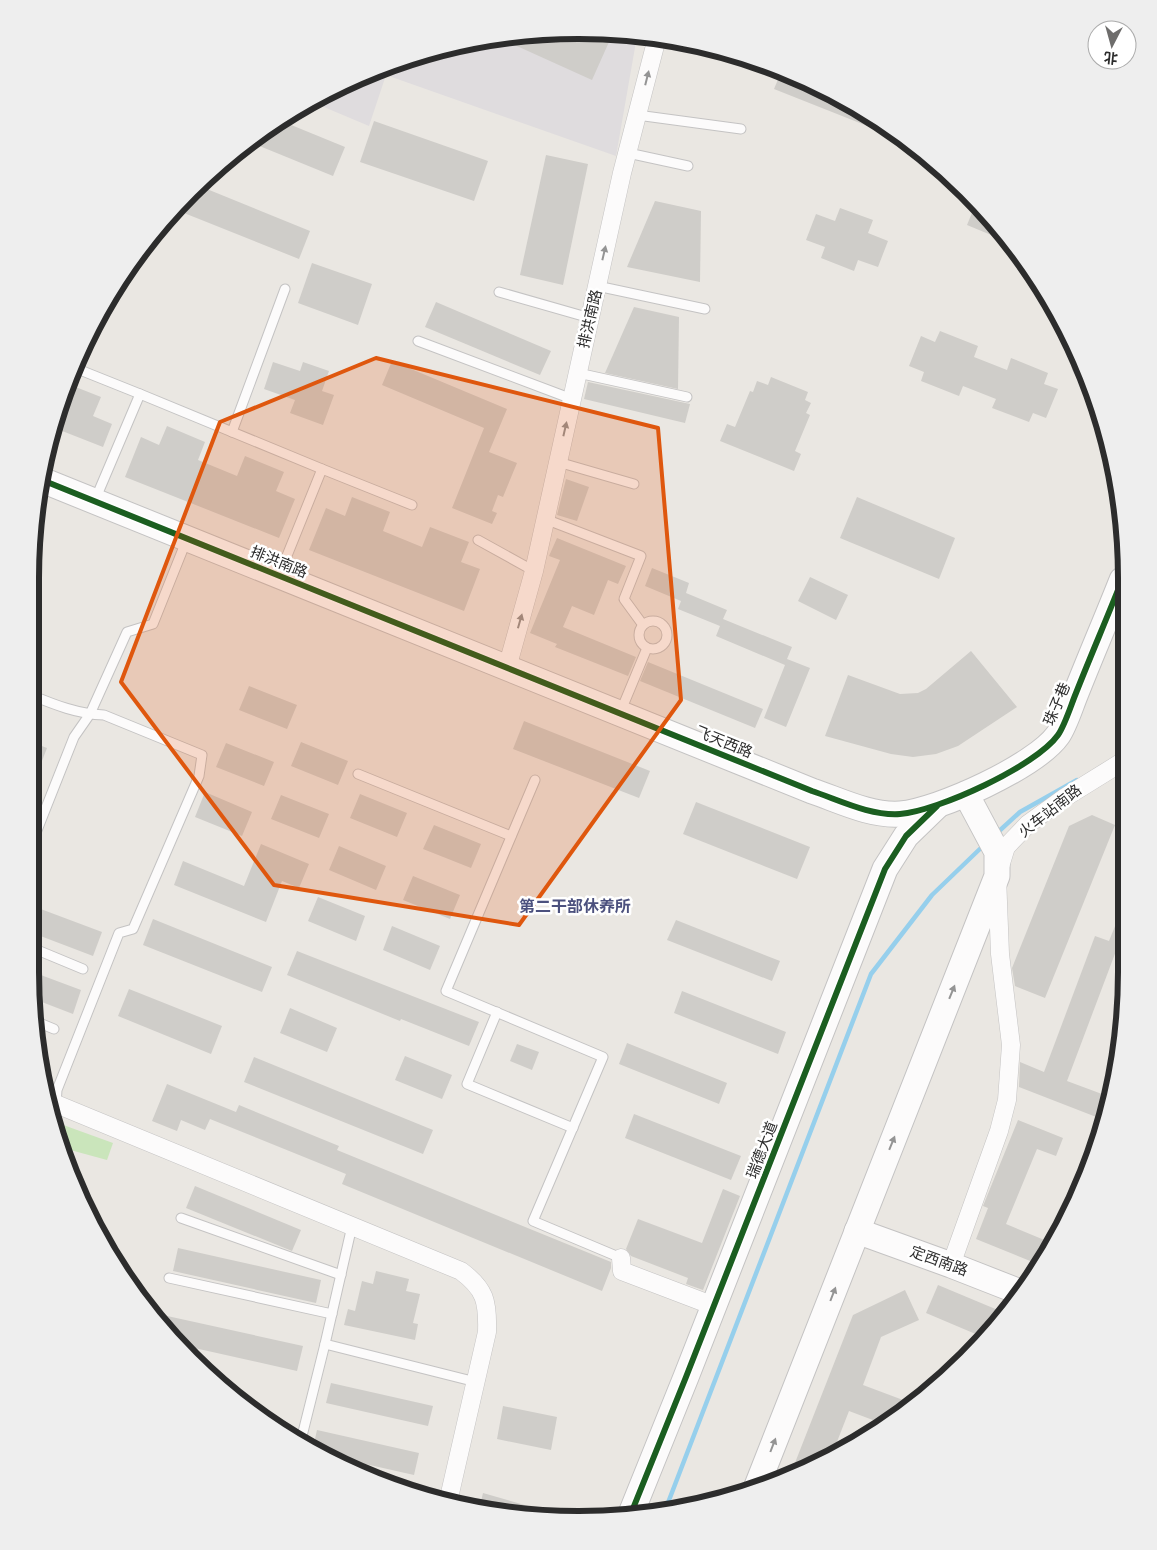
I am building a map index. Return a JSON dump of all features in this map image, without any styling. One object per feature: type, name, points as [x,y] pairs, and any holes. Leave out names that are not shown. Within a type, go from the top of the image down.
[{"type":"street","name":"排洪南路","points":[[47,482],[507,668],[534,571],[597,286],[655,44]]},
{"type":"street","name":"珠子巷","points":[[937,806],[966,794],[1036,757],[1058,735],[1118,590]]},
{"type":"street","name":"飞天西路","points":[[507,668],[812,791],[874,812],[900,814],[937,806]]},
{"type":"street","name":"火车站南路","points":[[951,1264],[999,1131],[1007,1100],[1011,1045],[1000,954],[997,864],[1006,847],[1028,824],[1064,798],[1118,764]]},
{"type":"street","points":[[759,1480],[857,1231],[997,864],[985,828],[966,794]]},
{"type":"street","name":"瑞德大道","points":[[633,1508],[885,869],[906,836],[937,806]]},
{"type":"street","points":[[56,1106],[461,1271],[474,1281],[484,1297],[488,1316],[487,1332],[450,1495]]},
{"type":"street","name":"定西南路","points":[[857,1231],[951,1264],[1014,1290]]},
{"type":"street","points":[[621,1258],[622,1270],[714,1306]]},
{"type":"lane","points":[[637,115],[741,129]]},
{"type":"lane","points":[[628,153],[688,166]]},
{"type":"lane","points":[[597,286],[705,309]]},
{"type":"lane","points":[[232,432],[286,289]]},
{"type":"lane","points":[[499,292],[590,318]]},
{"type":"lane","points":[[418,342],[572,399]]},
{"type":"lane","points":[[81,370],[412,505]]},
{"type":"lane","points":[[578,373],[687,397]]},
{"type":"lane","points":[[94,501],[140,394]]},
{"type":"lane","points":[[558,462],[634,484]]},
{"type":"lane","points":[[279,576],[322,469]]},
{"type":"lane","points":[[545,519],[641,556],[624,599],[643,625]]},
{"type":"lane","points":[[39,825],[74,737],[90,714],[127,632],[153,624],[187,539]]},
{"type":"lane","points":[[478,540],[534,571]]},
{"type":"lane","points":[[658,622],[665,630],[665,641],[662,645],[652,649],[647,648],[640,640],[639,635],[643,625],[658,622]]},
{"type":"lane","points":[[620,714],[647,648]]},
{"type":"lane","points":[[39,698],[67,709],[90,714],[104,714],[202,755],[199,776],[133,929],[119,933],[54,1098]]},
{"type":"lane","points":[[358,774],[511,836]]},
{"type":"lane","points":[[535,780],[446,991],[603,1057],[533,1221],[621,1258]]},
{"type":"lane","points":[[39,951],[83,969]]},
{"type":"lane","points":[[497,1012],[467,1084],[573,1128]]},
{"type":"lane","points":[[41,1024],[54,1029]]},
{"type":"lane","points":[[181,1218],[341,1275]]},
{"type":"lane","points":[[301,1434],[325,1344],[352,1226]]},
{"type":"lane","points":[[169,1278],[332,1314]]},
{"type":"lane","points":[[325,1344],[476,1382]]},
{"type":"highlighted area","points":[[376,358],[658,428],[681,700],[519,925],[274,885],[121,682],[220,422]]},
{"type":"shaded area","points":[[578,39],[636,42],[616,156],[386,75],[369,126],[320,105],[340,94],[405,67],[473,49],[543,40]]},
{"type":"green space","points":[[61,1124],[113,1143],[107,1160],[69,1150]]},
{"type":"building","points":[[543,40],[610,40],[592,80],[510,43]]},
{"type":"building","points":[[779,78],[785,80],[817,94],[879,131],[774,89]]},
{"type":"building","points":[[374,121],[488,161],[474,201],[360,162]]},
{"type":"building","points":[[289,124],[345,147],[333,176],[257,145]]},
{"type":"building","points":[[546,155],[588,164],[563,285],[520,275]]},
{"type":"building","points":[[206,189],[310,231],[299,259],[183,212]]},
{"type":"building","points":[[655,201],[701,211],[700,282],[627,267]]},
{"type":"building","points":[[840,208],[873,220],[868,233],[888,241],[878,267],[858,260],[854,271],[821,258],[825,247],[806,240],[816,214],[835,221]]},
{"type":"building","points":[[973,211],[996,237],[967,225]]},
{"type":"building","points":[[312,263],[372,284],[358,325],[298,303]]},
{"type":"building","points":[[436,302],[551,351],[540,375],[425,327]]},
{"type":"building","points":[[634,307],[679,317],[678,389],[605,373]]},
{"type":"building","points":[[940,331],[978,346],[974,357],[1007,370],[1011,358],[1048,373],[1044,384],[1058,389],[1046,418],[1033,413],[1029,422],[992,408],[996,399],[963,386],[959,396],[921,381],[924,372],[909,366],[921,336],[935,342]]},
{"type":"building","points":[[392,361],[507,409],[489,452],[517,463],[503,497],[498,495],[492,511],[497,513],[492,524],[452,508],[484,428],[382,385]]},
{"type":"building","points":[[273,362],[300,371],[303,362],[329,371],[322,391],[334,395],[323,425],[290,413],[295,400],[264,389]]},
{"type":"building","points":[[771,377],[808,392],[805,400],[811,403],[806,413],[810,415],[795,451],[801,454],[794,471],[720,441],[727,424],[735,427],[750,391],[753,392],[757,381],[768,385]]},
{"type":"building","points":[[588,382],[690,404],[685,423],[584,399]]},
{"type":"building","points":[[74,386],[101,397],[93,416],[112,424],[103,447],[60,430]]},
{"type":"building","points":[[167,426],[205,442],[198,460],[237,476],[245,456],[284,472],[276,491],[295,499],[279,538],[125,477],[141,437],[159,445]]},
{"type":"building","points":[[566,479],[589,487],[577,521],[557,515]]},
{"type":"building","points":[[352,497],[390,512],[383,531],[422,547],[430,527],[469,542],[461,562],[480,569],[464,611],[309,550],[326,508],[345,516]]},
{"type":"building","points":[[857,497],[955,538],[939,579],[840,538]]},
{"type":"building","points":[[557,538],[626,566],[618,584],[608,580],[594,615],[572,606],[563,627],[636,657],[628,676],[555,647],[557,644],[530,633],[560,560],[549,556]]},
{"type":"building","points":[[652,568],[689,583],[686,593],[727,610],[723,619],[792,647],[787,659],[810,668],[786,727],[764,718],[785,665],[716,636],[720,626],[678,609],[681,601],[645,586]]},
{"type":"building","points":[[810,577],[848,595],[836,620],[798,601]]},
{"type":"building","points":[[971,651],[1017,707],[958,746],[936,754],[913,757],[891,754],[825,736],[848,675],[900,694],[918,693],[926,689]]},
{"type":"building","points":[[648,662],[763,709],[755,728],[640,681]]},
{"type":"building","points":[[249,686],[297,705],[287,729],[239,710]]},
{"type":"building","points":[[524,721],[650,771],[639,798],[513,749]]},
{"type":"building","points":[[301,742],[348,761],[338,785],[291,766]]},
{"type":"building","points":[[226,743],[274,762],[264,786],[216,767]]},
{"type":"building","points":[[39,745],[47,748],[39,768]]},
{"type":"building","points":[[205,792],[252,812],[242,836],[195,817]]},
{"type":"building","points":[[360,794],[407,813],[397,837],[350,818]]},
{"type":"building","points":[[281,795],[329,814],[319,838],[271,819]]},
{"type":"building","points":[[696,802],[810,847],[797,879],[683,834]]},
{"type":"building","points":[[1092,815],[1115,825],[1045,998],[1015,986],[1012,968],[1069,826]]},
{"type":"building","points":[[434,825],[481,844],[471,868],[423,849]]},
{"type":"building","points":[[261,844],[309,864],[299,888],[282,881],[266,922],[174,885],[183,861],[244,886]]},
{"type":"building","points":[[339,846],[386,866],[376,890],[329,870]]},
{"type":"building","points":[[413,876],[460,895],[450,919],[403,900]]},
{"type":"building","points":[[318,897],[365,916],[356,941],[308,921]]},
{"type":"building","points":[[39,908],[102,932],[93,956],[39,935]]},
{"type":"building","points":[[153,919],[272,967],[262,992],[143,945]]},
{"type":"building","points":[[1118,919],[1118,952],[1116,951],[1067,1081],[1104,1095],[1098,1118],[1019,1087],[1020,1062],[1044,1072],[1095,936],[1109,941]]},
{"type":"building","points":[[676,920],[780,961],[772,981],[667,940]]},
{"type":"building","points":[[392,926],[440,946],[430,970],[383,950]]},
{"type":"building","points":[[297,951],[479,1022],[469,1046],[401,1019],[400,1021],[287,975]]},
{"type":"building","points":[[39,974],[81,990],[73,1014],[40,1001]]},
{"type":"building","points":[[129,989],[222,1026],[211,1054],[118,1016]]},
{"type":"building","points":[[682,991],[786,1032],[778,1054],[674,1013]]},
{"type":"building","points":[[290,1008],[337,1028],[327,1052],[280,1033]]},
{"type":"building","points":[[627,1043],[727,1083],[719,1104],[619,1064]]},
{"type":"building","points":[[517,1044],[539,1052],[532,1070],[510,1061]]},
{"type":"building","points":[[405,1056],[452,1075],[442,1099],[395,1080]]},
{"type":"building","points":[[254,1057],[433,1130],[423,1154],[244,1082]]},
{"type":"building","points":[[167,1084],[236,1112],[239,1105],[339,1146],[337,1150],[611,1262],[611,1268],[602,1291],[342,1184],[346,1174],[210,1119],[205,1130],[181,1120],[177,1131],[152,1121]]},
{"type":"building","points":[[634,1114],[741,1156],[731,1180],[625,1138]]},
{"type":"building","points":[[1018,1120],[1063,1138],[1056,1156],[1037,1149],[1006,1224],[1046,1241],[1033,1262],[976,1239],[988,1208],[983,1206]]},
{"type":"building","points":[[195,1186],[301,1230],[292,1251],[186,1208]]},
{"type":"building","points":[[723,1189],[740,1196],[703,1290],[686,1284],[688,1278],[631,1256],[626,1249],[638,1219],[702,1243]]},
{"type":"building","points":[[178,1248],[321,1280],[316,1303],[173,1271]]},
{"type":"building","points":[[376,1271],[409,1279],[406,1291],[420,1294],[413,1323],[418,1324],[415,1340],[344,1325],[348,1309],[355,1311],[362,1281],[373,1284]]},
{"type":"building","points":[[938,1285],[998,1310],[977,1335],[926,1313]]},
{"type":"building","points":[[905,1290],[919,1320],[881,1337],[863,1385],[906,1401],[876,1421],[849,1411],[835,1446],[794,1466],[853,1315]]},
{"type":"building","points":[[163,1315],[303,1346],[297,1371],[192,1347]]},
{"type":"building","points":[[331,1383],[433,1406],[428,1426],[326,1403]]},
{"type":"building","points":[[503,1406],[557,1417],[551,1450],[497,1439]]},
{"type":"building","points":[[317,1430],[419,1453],[414,1475],[351,1461],[314,1442]]},
{"type":"building","points":[[483,1493],[535,1508],[508,1507],[481,1502]]},
{"type":"waterway","points":[[997,833],[1020,812],[1077,780]]},
{"type":"waterway","points":[[668,1504],[871,974],[932,895],[984,845]]},
{"type":"cycle path","points":[[47,482],[812,791],[877,813],[900,814],[938,805],[1008,773],[1046,747],[1058,735],[1063,726],[1118,590]]},
{"type":"cycle path","points":[[633,1508],[885,869],[906,836],[937,806]]},
{"type":"district","name":"第二干部休养所","points":[[575,906]]}]
